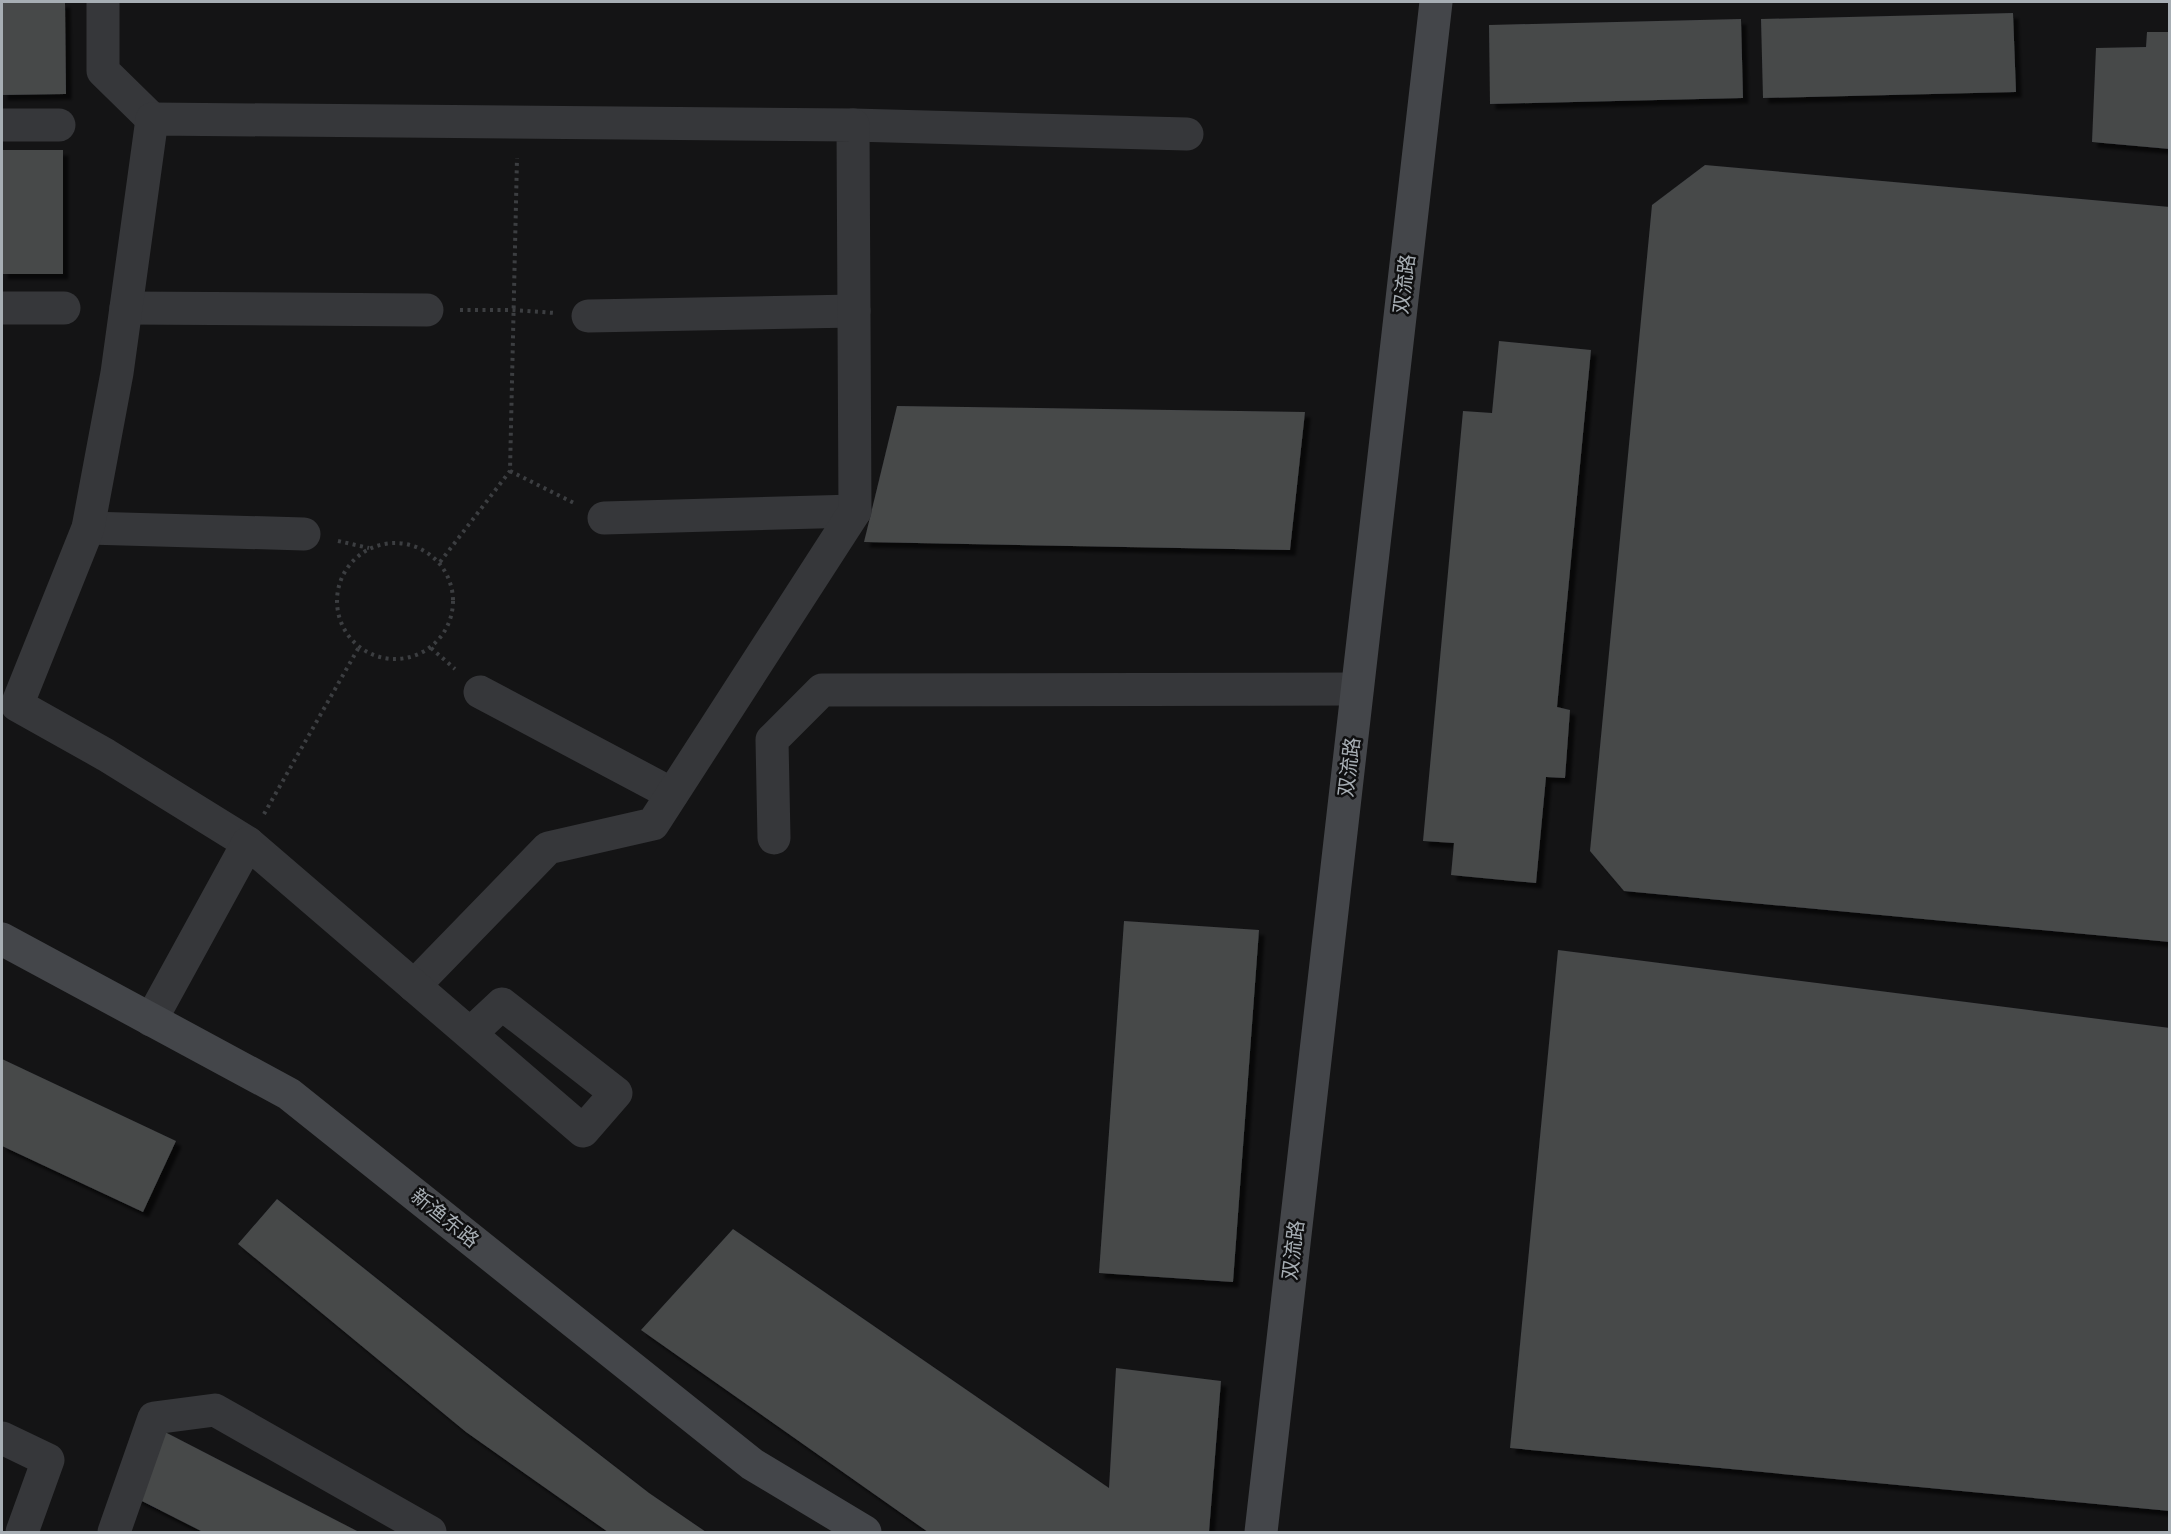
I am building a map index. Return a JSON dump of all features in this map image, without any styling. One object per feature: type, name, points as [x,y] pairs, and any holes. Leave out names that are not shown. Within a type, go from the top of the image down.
[{"type":"street","points":[[103,2],[103,71],[152,119],[854,126],[1187,134]]},
{"type":"street","name":"双流路","points":[[1261,1533],[1436,2]]},
{"type":"street","points":[[152,119],[117,373],[88,528],[17,705],[106,755],[248,843],[470,1034]]},
{"type":"street","points":[[2,125],[59,126]]},
{"type":"street","points":[[414,986],[548,848],[653,824],[855,511],[854,126]]},
{"type":"street","points":[[2,308],[64,308]]},
{"type":"street","points":[[126,308],[427,310]]},
{"type":"street","points":[[588,316],[854,311]]},
{"type":"street","points":[[604,518],[855,511]]},
{"type":"street","points":[[88,528],[304,534]]},
{"type":"street","points":[[774,838],[772,740],[822,690],[1358,689]]},
{"type":"street","points":[[480,692],[672,794]]},
{"type":"street","points":[[151,1020],[248,843]]},
{"type":"street","name":"新渔东路","points":[[2,939],[289,1094],[752,1464],[865,1533]]},
{"type":"street","points":[[114,1533],[154,1418],[215,1410],[430,1533]]},
{"type":"street","points":[[2,1438],[48,1460],[21,1533]]},
{"type":"path","points":[[440,562],[510,471],[518,122]]},
{"type":"path","points":[[427,310],[513,310]]},
{"type":"path","points":[[510,471],[604,518]]},
{"type":"path","points":[[388,543],[407,543],[425,550],[440,562],[450,578],[454,597],[452,616],[444,634],[431,648],[414,657],[395,660],[376,656],[359,647],[346,632],[338,614],[337,595],[342,575],[354,560],[370,548],[388,543]]},
{"type":"path","points":[[248,843],[359,647]]},
{"type":"building","points":[[2,2],[65,2],[66,94],[2,95]]},
{"type":"building","points":[[2013,13],[2016,92],[1763,98],[1761,19]]},
{"type":"building","points":[[1741,19],[1743,98],[1490,104],[1489,25]]},
{"type":"building","points":[[2147,32],[2170,32],[2170,149],[2092,142],[2096,48],[2146,47]]},
{"type":"building","points":[[2,150],[63,150],[63,274],[2,274]]},
{"type":"building","points":[[1705,165],[2170,207],[2170,942],[1624,891],[1590,851],[1652,205]]},
{"type":"building","points":[[1499,341],[1591,350],[1557,707],[1570,710],[1565,778],[1546,777],[1536,883],[1451,875],[1454,843],[1423,841],[1463,411],[1492,413]]},
{"type":"building","points":[[897,406],[1305,412],[1290,550],[864,542]]},
{"type":"building","points":[[1124,921],[1259,930],[1233,1282],[1099,1273]]},
{"type":"building","points":[[1558,950],[2170,1028],[2170,1511],[1510,1448]]},
{"type":"building","points":[[2,1059],[176,1141],[143,1212],[2,1146]]},
{"type":"building","points":[[277,1199],[524,1396],[649,1493],[706,1532],[608,1532],[466,1432],[238,1244]]},
{"type":"building","points":[[733,1229],[1109,1488],[1116,1368],[1221,1381],[1209,1532],[928,1532],[641,1330]]},
{"type":"building","points":[[165,1432],[359,1532],[203,1532],[132,1496]]}]
